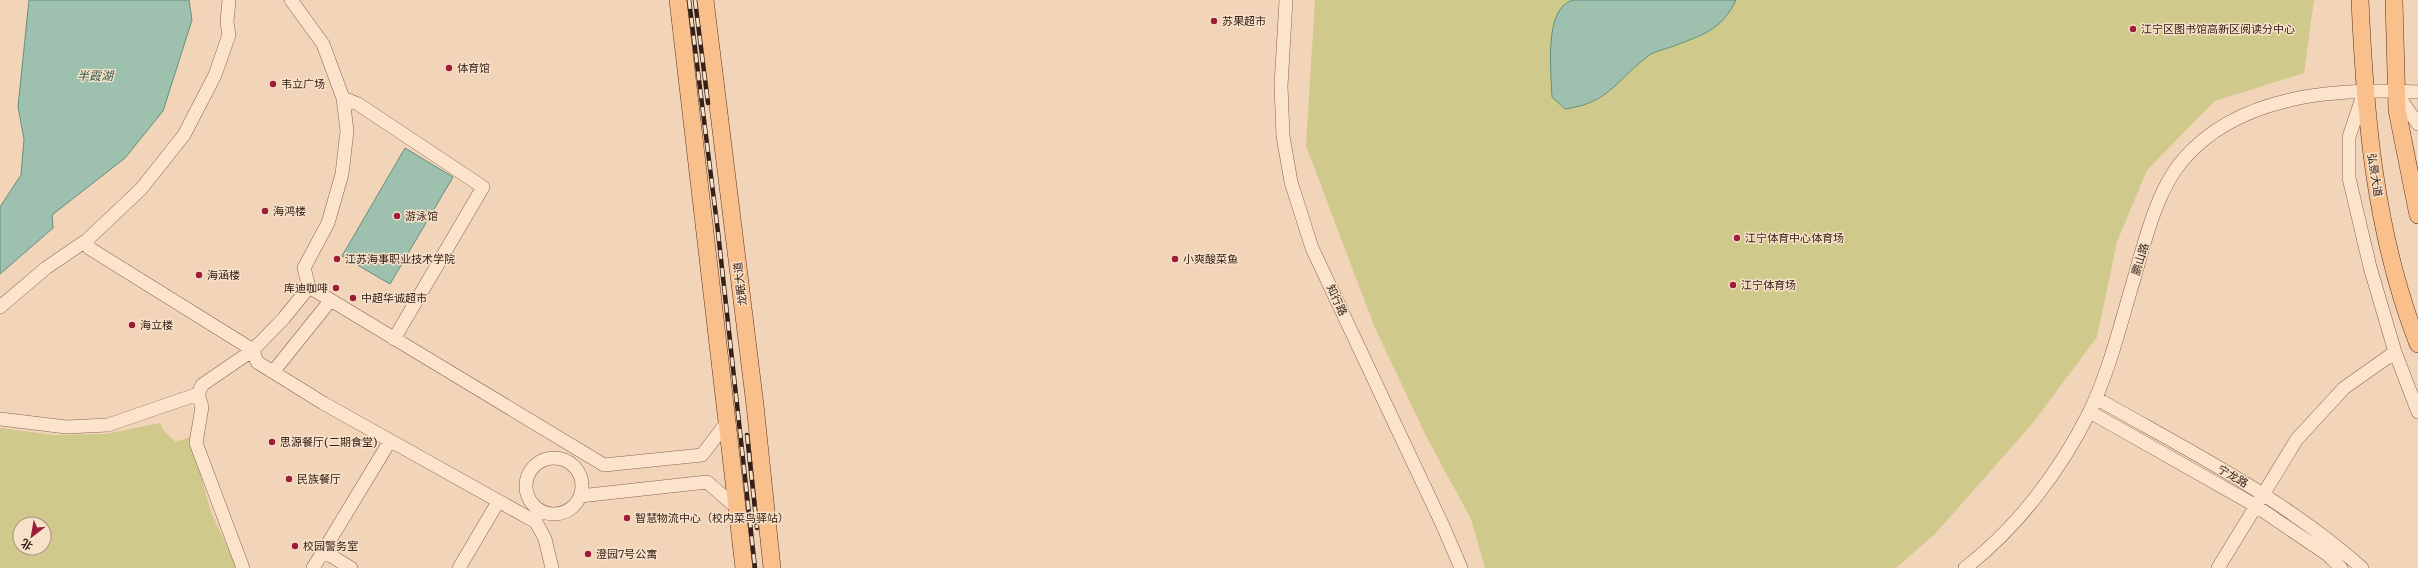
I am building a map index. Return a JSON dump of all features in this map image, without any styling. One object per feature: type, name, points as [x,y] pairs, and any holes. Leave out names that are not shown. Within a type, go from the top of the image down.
[{"type":"main road","points":[[678,0],[744,568]]},
{"type":"main road","name":"龙眠大道","points":[[705,0],[755,405],[772,568]]},
{"type":"main road","name":"弘景大道","points":[[2360,0],[2364,92],[2382,224],[2418,344]]},
{"type":"main road","points":[[2394,0],[2395,91],[2408,174],[2418,215]]},
{"type":"street","points":[[0,307],[46,268],[87,240],[141,189],[184,135],[215,75],[229,35],[227,22],[230,0]]},
{"type":"street","points":[[291,0],[323,44],[343,98],[347,131],[342,174],[328,223],[304,268],[309,287],[604,465],[702,455],[728,421]]},
{"type":"street","name":"知行路","points":[[1286,0],[1286,15],[1281,51],[1281,86],[1284,136],[1291,182],[1312,248],[1440,519],[1461,568]]},
{"type":"street","name":"知行路","points":[[1286,15],[1292,0]]},
{"type":"street","points":[[2395,91],[2418,124]]},
{"type":"street","name":"鹏山路","points":[[1965,568],[2019,516],[2062,462],[2090,412],[2096,398],[2149,230],[2163,193],[2181,162],[2204,139],[2220,128],[2248,113],[2315,94],[2395,91],[2418,92]]},
{"type":"street","points":[[2364,92],[2349,137],[2349,178],[2370,267],[2395,352],[2418,412]]},
{"type":"street","points":[[343,98],[358,104],[482,187],[394,339]]},
{"type":"street","points":[[87,240],[89,248],[253,350],[257,362],[390,441],[498,502],[540,517],[561,513],[572,507],[580,496],[582,487],[580,478],[568,463],[550,459],[533,467],[528,476],[526,493],[540,517],[552,568]]},
{"type":"street","points":[[243,568],[196,444],[202,407],[198,394],[202,385],[253,350],[284,318],[309,287]]},
{"type":"street","points":[[273,372],[330,301]]},
{"type":"street","points":[[2218,568],[2297,439],[2344,388],[2395,352]]},
{"type":"street","points":[[0,419],[66,427],[108,425],[198,394]]},
{"type":"street","name":"宁龙路","points":[[2096,398],[2263,493],[2333,542],[2362,568]]},
{"type":"street","name":"宁龙路","points":[[2090,412],[2256,506],[2328,555],[2341,568]]},
{"type":"street","points":[[313,568],[390,441]]},
{"type":"street","points":[[568,463],[577,449]]},
{"type":"street","points":[[580,496],[708,482],[737,508]]},
{"type":"street","points":[[459,568],[498,502]]},
{"type":"street","points":[[323,551],[351,568]]},
{"type":"shaded area","name":"江宁体育场","points":[[1315,0],[2314,0],[2304,73],[2215,101],[2147,170],[2117,242],[2097,337],[2032,424],[1935,534],[1896,568],[1485,568],[1471,519],[1427,438],[1375,328],[1306,146]]},
{"type":"shaded area","points":[[160,423],[164,431],[176,442],[190,437],[211,512],[237,568],[0,568],[0,428],[54,435],[105,434]]},
{"type":"water","name":"半霞湖","points":[[29,0],[189,0],[192,20],[163,111],[125,158],[52,215],[53,228],[0,274],[0,207],[21,175],[24,139],[18,107]]},
{"type":"water","points":[[1572,0],[1736,0],[1724,19],[1710,31],[1651,54],[1604,95],[1581,106],[1565,109],[1552,97],[1551,50],[1554,25],[1557,15],[1565,4]]},
{"type":"water","name":"游泳馆","points":[[405,148],[453,177],[390,284],[342,256]]},
{"type":"railway","points":[[689,0],[718,232],[755,568]]},
{"type":"railway","points":[[695,0],[708,103]]},
{"type":"railway","points":[[747,435],[757,528]]},
{"type":"place","name":"苏果超市","points":[[1214,21]]},
{"type":"place","name":"江宁区图书馆高新区阅读分中心","points":[[2133,29]]},
{"type":"place","name":"体育馆","points":[[449,68]]},
{"type":"place","name":"韦立广场","points":[[273,84]]},
{"type":"place","name":"海鸿楼","points":[[265,211]]},
{"type":"place","name":"游泳馆","points":[[397,216]]},
{"type":"place","name":"江宁体育中心体育场","points":[[1737,238]]},
{"type":"place","name":"江苏海事职业技术学院","points":[[337,259]]},
{"type":"place","name":"小爽酸菜鱼","points":[[1175,259]]},
{"type":"place","name":"海涵楼","points":[[199,275]]},
{"type":"place","name":"江宁体育场","points":[[1733,285]]},
{"type":"place","name":"库迪咖啡","points":[[336,288]]},
{"type":"place","name":"中超华诚超市","points":[[353,298]]},
{"type":"place","name":"海立楼","points":[[132,325]]},
{"type":"place","name":"思源餐厅(二期食堂)","points":[[272,442]]},
{"type":"place","name":"民族餐厅","points":[[289,479]]},
{"type":"place","name":"智慧物流中心（校内菜鸟驿站）","points":[[627,518]]},
{"type":"place","name":"校园警务室","points":[[295,546]]},
{"type":"place","name":"澄园7号公寓","points":[[588,554]]}]
